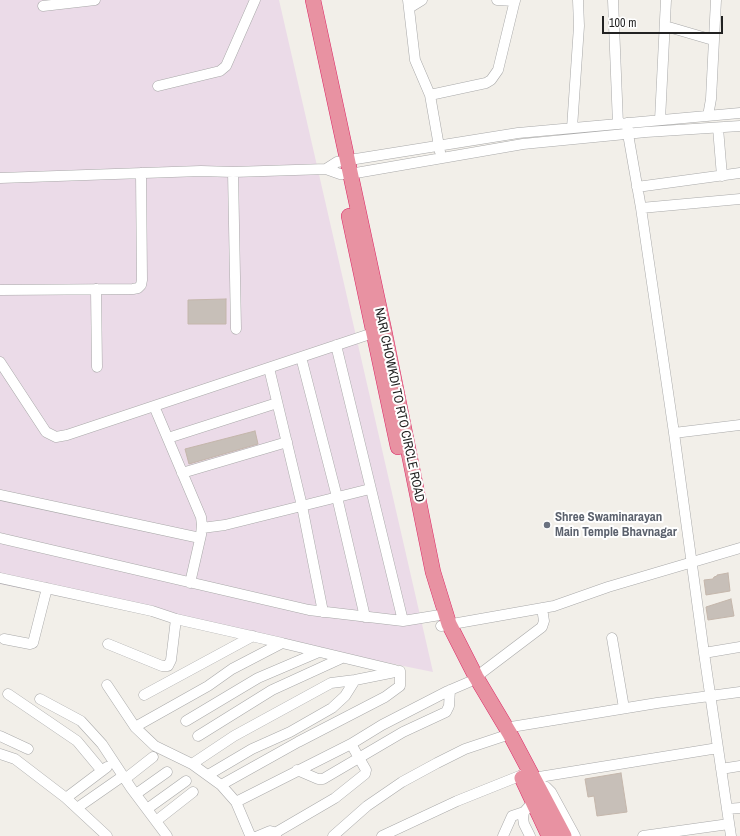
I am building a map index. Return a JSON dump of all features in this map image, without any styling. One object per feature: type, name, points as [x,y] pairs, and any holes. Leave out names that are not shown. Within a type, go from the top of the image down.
[{"type":"highway","points":[[304,0],[340,168]]},
{"type":"highway","name":"NARI CHOWKDI TO RTO CIRCLE ROAD","points":[[313,0],[340,168],[379,331],[444,620],[473,679],[505,733],[531,787]]},
{"type":"highway","points":[[531,787],[548,836]]},
{"type":"highway","points":[[531,787],[564,836]]},
{"type":"street","points":[[43,6],[95,0]]},
{"type":"street","points":[[158,86],[220,71],[226,66],[255,0]]},
{"type":"street","points":[[422,0],[408,4],[415,60],[430,95],[442,158]]},
{"type":"street","points":[[430,95],[486,83],[491,80],[498,70],[515,0],[497,0]]},
{"type":"street","points":[[572,128],[578,26],[578,0]]},
{"type":"street","points":[[614,0],[623,124],[628,134],[641,208],[710,696],[727,809],[733,832],[643,836]]},
{"type":"street","points":[[660,120],[666,0]]},
{"type":"street","points":[[708,116],[711,99],[716,0]]},
{"type":"street","points":[[665,26],[713,40]]},
{"type":"street","points":[[340,168],[439,146],[518,133],[740,113]]},
{"type":"street","points":[[0,178],[340,168],[442,158],[523,144],[646,132],[740,126]]},
{"type":"street","points":[[718,128],[722,176]]},
{"type":"street","points":[[233,172],[236,329]]},
{"type":"street","points":[[0,290],[138,288],[141,285],[142,280],[141,173]]},
{"type":"street","points":[[637,187],[740,173]]},
{"type":"street","points":[[641,208],[740,199]]},
{"type":"street","points":[[96,289],[97,367]]},
{"type":"street","points":[[0,362],[46,432],[56,437],[67,435],[379,331]]},
{"type":"street","points":[[336,345],[403,622]]},
{"type":"street","points":[[301,357],[337,497],[365,617]]},
{"type":"street","points":[[269,368],[302,506],[323,612]]},
{"type":"street","points":[[168,438],[277,403]]},
{"type":"street","points":[[154,406],[201,517],[201,533],[190,583]]},
{"type":"street","points":[[674,433],[740,425]]},
{"type":"street","points":[[182,473],[287,442]]},
{"type":"street","points":[[0,495],[201,533],[225,525],[370,489]]},
{"type":"street","points":[[0,538],[301,609],[403,622],[444,620],[554,606],[608,587],[740,548]]},
{"type":"street","points":[[0,578],[152,611],[176,619],[400,671]]},
{"type":"street","points":[[4,639],[30,644],[33,643],[47,588]]},
{"type":"street","points":[[236,802],[351,744],[382,725],[473,679],[542,627],[544,621],[542,608]]},
{"type":"street","points":[[108,644],[162,666],[168,666],[171,660],[176,619]]},
{"type":"street","points":[[144,696],[253,636]]},
{"type":"street","points":[[612,638],[624,708]]},
{"type":"street","points":[[135,728],[208,686],[232,669],[282,643]]},
{"type":"street","points":[[704,653],[740,647]]},
{"type":"street","points":[[186,721],[258,678],[319,652]]},
{"type":"street","points":[[198,736],[272,690],[342,658]]},
{"type":"street","points":[[192,764],[234,736],[331,683],[400,671]]},
{"type":"street","points":[[221,785],[298,742],[385,697],[400,686],[400,671]]},
{"type":"street","points":[[208,775],[252,749],[295,729],[332,708],[346,696],[355,680]]},
{"type":"street","points":[[107,685],[135,728],[156,746],[192,764],[221,785],[236,802],[252,836],[274,834],[335,798],[365,774],[366,770],[351,744]]},
{"type":"street","points":[[297,770],[318,779],[323,779],[407,730],[446,712],[449,706],[450,690]]},
{"type":"street","points":[[333,836],[367,806],[402,782],[465,749],[505,733],[624,708],[740,692]]},
{"type":"street","points":[[8,694],[77,741],[102,771]]},
{"type":"street","points":[[40,700],[81,720],[102,744],[167,836]]},
{"type":"street","points":[[0,736],[28,749]]},
{"type":"street","points":[[382,836],[457,801],[718,748]]},
{"type":"street","points":[[0,754],[15,759],[66,798],[107,836]]},
{"type":"street","points":[[77,808],[153,757]]},
{"type":"street","points":[[66,798],[114,762]]},
{"type":"street","points":[[721,769],[740,766]]},
{"type":"street","points":[[136,794],[167,772]]},
{"type":"street","points":[[147,809],[186,781]]},
{"type":"street","points":[[503,836],[512,816],[531,787]]},
{"type":"street","points":[[530,836],[524,824],[523,818],[531,787]]},
{"type":"street","points":[[531,787],[546,787],[551,792],[575,836]]},
{"type":"street","points":[[156,821],[194,792]]},
{"type":"street","points":[[727,809],[740,808]]},
{"type":"shaded area","points":[[0,0],[279,0],[433,672],[0,584]]},
{"type":"building","points":[[226,299],[226,324],[188,324],[188,300]]},
{"type":"building","points":[[255,431],[258,444],[189,464],[185,449]]},
{"type":"building","points":[[728,573],[730,591],[706,595],[704,580],[713,579],[717,575]]},
{"type":"building","points":[[731,599],[734,616],[708,620],[706,607]]},
{"type":"building","points":[[621,773],[627,812],[597,816],[594,796],[588,797],[585,779]]},
{"type":"place","name":"Shree Swaminarayan Main Temple Bhavnagar","points":[[547,525]]}]
